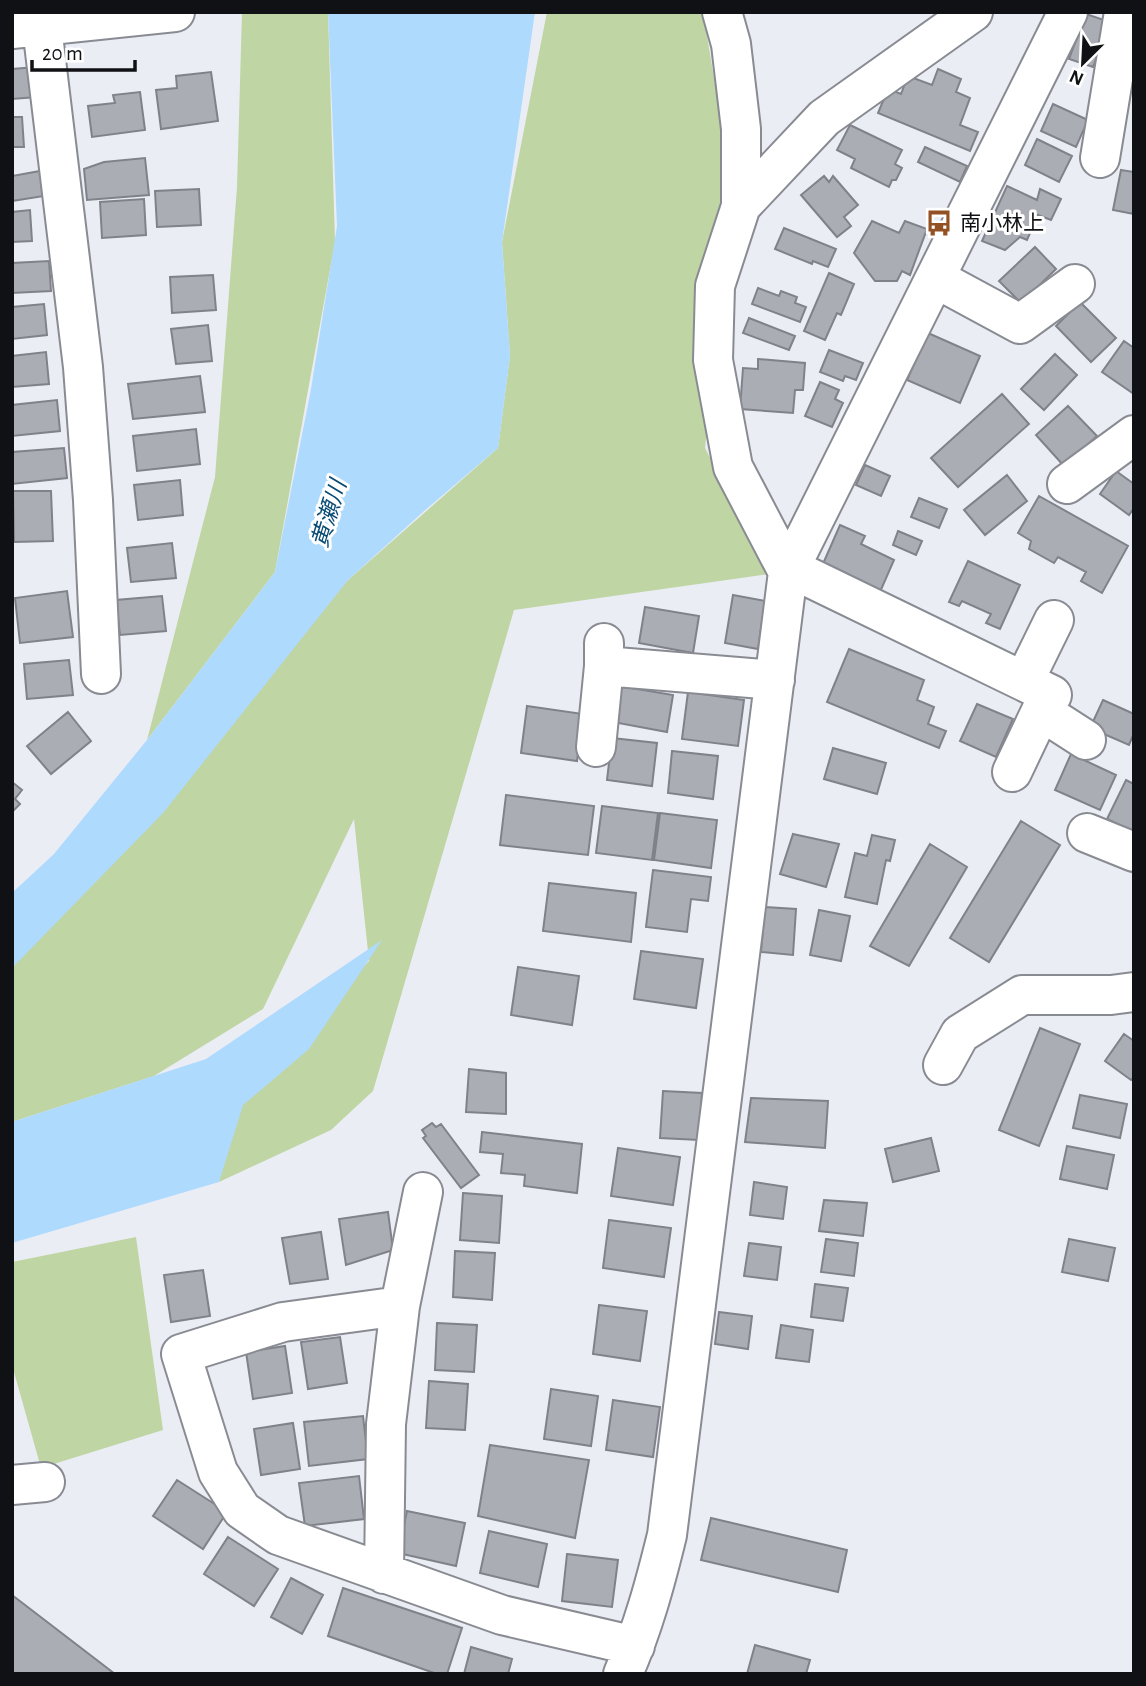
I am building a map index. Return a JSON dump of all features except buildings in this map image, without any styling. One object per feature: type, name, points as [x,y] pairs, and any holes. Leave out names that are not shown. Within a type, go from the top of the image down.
[{"type":"street","points":[[101,674],[93,500],[83,367],[27,28],[175,12]]},
{"type":"street","points":[[722,12],[731,44],[741,129],[741,206],[715,286],[713,360],[733,467],[789,570],[1033,696],[1086,740]]},
{"type":"street","points":[[741,206],[824,118],[973,12]]},
{"type":"street","points":[[400,1306],[284,1322],[181,1354],[218,1472],[242,1510],[278,1535],[629,1660],[651,1600],[667,1535],[789,570],[1068,12]]},
{"type":"street","points":[[1100,158],[1124,12]]},
{"type":"street","points":[[935,278],[1020,324],[1075,284]]},
{"type":"street","points":[[1067,484],[1134,435]]},
{"type":"street","points":[[1012,772],[1054,620]]},
{"type":"street","points":[[596,747],[604,655],[775,680]]},
{"type":"street","points":[[1087,833],[1134,852]]},
{"type":"street","points":[[943,1065],[960,1034],[1022,995],[1111,995],[1134,992]]},
{"type":"street","points":[[384,1574],[386,1424],[400,1306],[422,1192]]},
{"type":"green space","points":[[242,12],[328,12],[335,242],[275,572],[147,740],[215,477],[237,187]]},
{"type":"green space","points":[[547,12],[703,12],[732,186],[705,448],[769,574],[514,610],[373,1091],[331,1130],[219,1182],[225,1104],[369,961],[354,819],[263,1009],[154,1076],[12,1122],[12,968],[348,580],[498,448],[510,356],[502,242]]},
{"type":"green space","points":[[136,1237],[163,1430],[41,1468],[12,1365],[12,1262]]},
{"type":"water","name":"黄瀬川","points":[[328,12],[535,12],[502,242],[510,356],[498,448],[348,580],[163,813],[12,968],[12,893],[54,854],[147,740],[275,572],[311,389],[337,226]]},
{"type":"water","points":[[382,940],[309,1049],[243,1105],[219,1182],[12,1243],[12,1122],[206,1059]]},
{"type":"place","name":"南小林上","points":[[939,223]]}]
